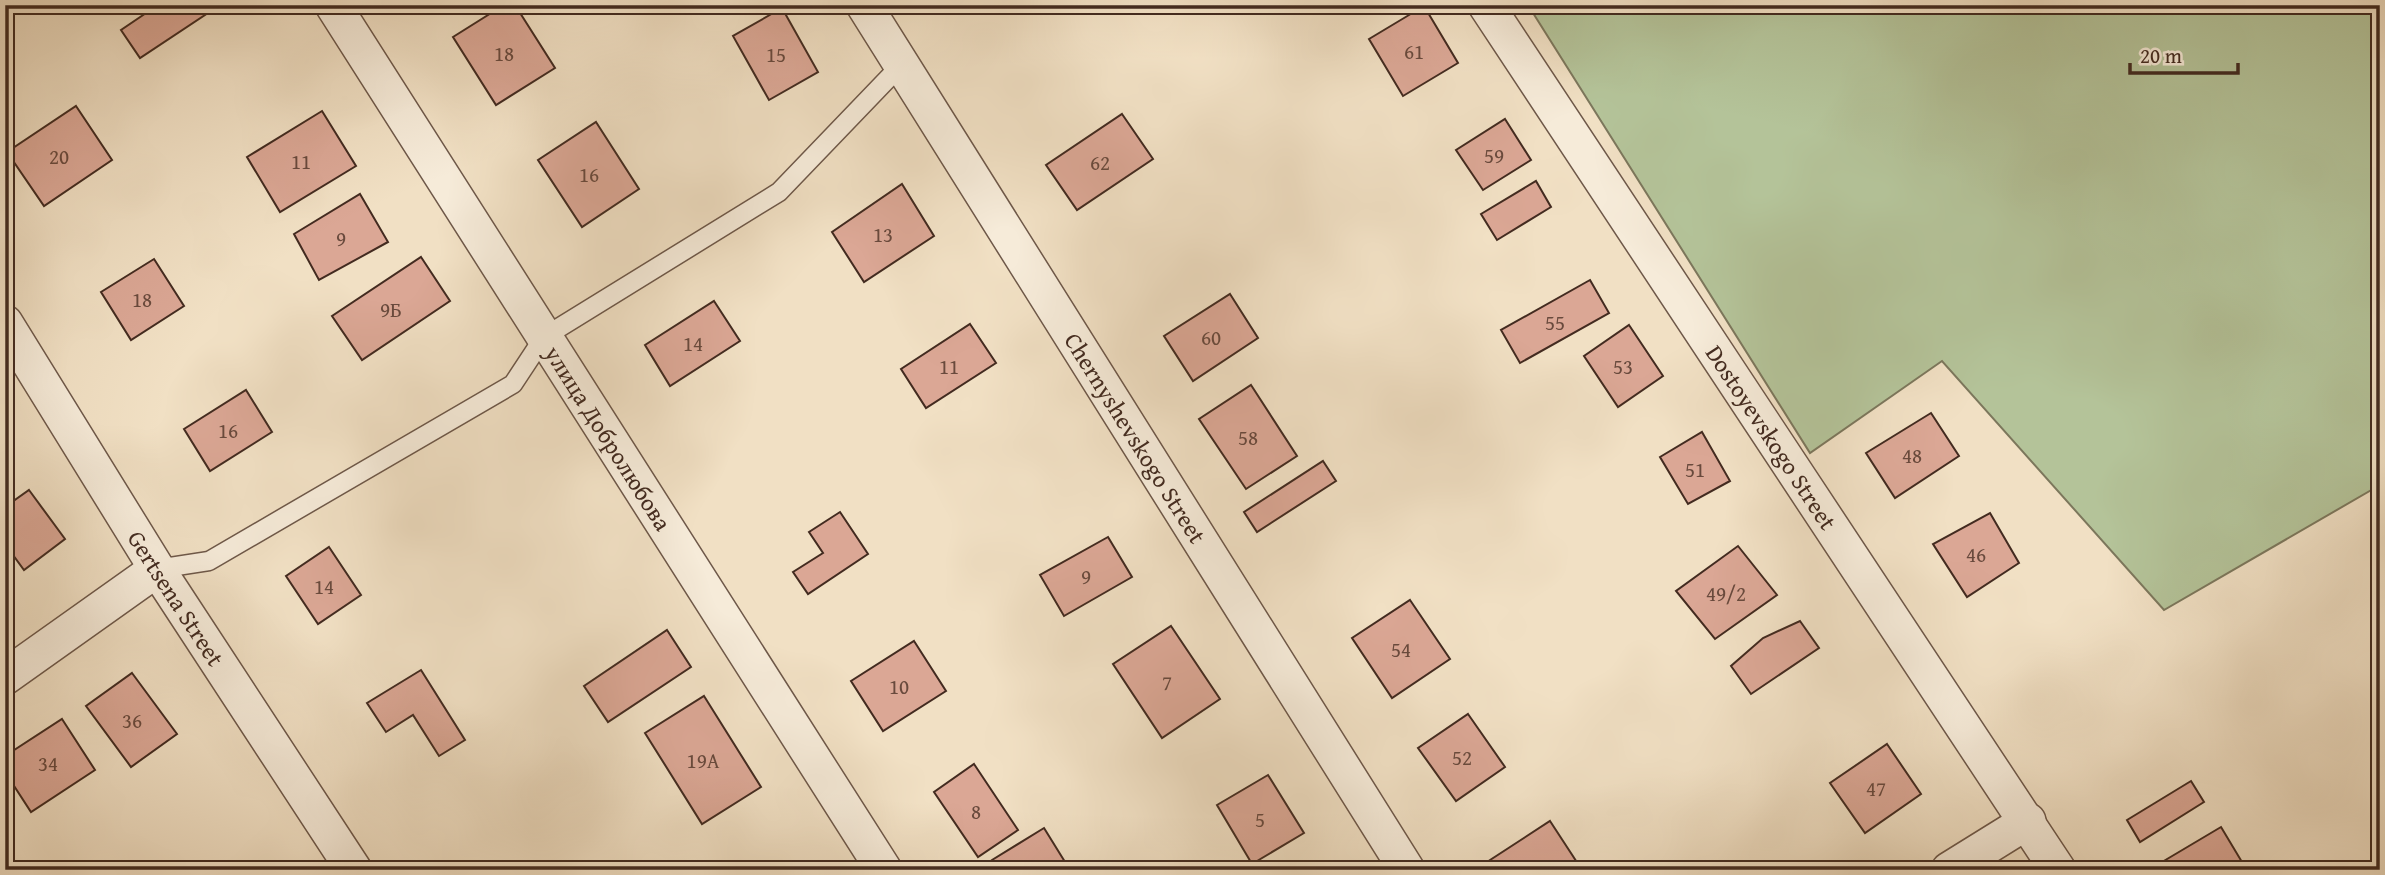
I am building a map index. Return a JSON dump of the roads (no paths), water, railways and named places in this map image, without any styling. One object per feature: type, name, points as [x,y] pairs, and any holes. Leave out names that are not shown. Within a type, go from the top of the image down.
[{"type":"street","name":"улица Добролюбова","points":[[334,5],[884,870]]},
{"type":"street","name":"Chernyshevskogo Street","points":[[864,5],[1407,870]]},
{"type":"street","name":"Dostoyevskogo Street","points":[[1486,5],[2058,870]]},
{"type":"street","name":"Gertsena Street","points":[[5,323],[157,569],[354,870]]},
{"type":"street","points":[[5,677],[157,569]]},
{"type":"street","points":[[1949,870],[2028,821]]},
{"type":"lane","points":[[157,569],[209,561],[513,384],[544,337],[779,192],[901,65]]}]
